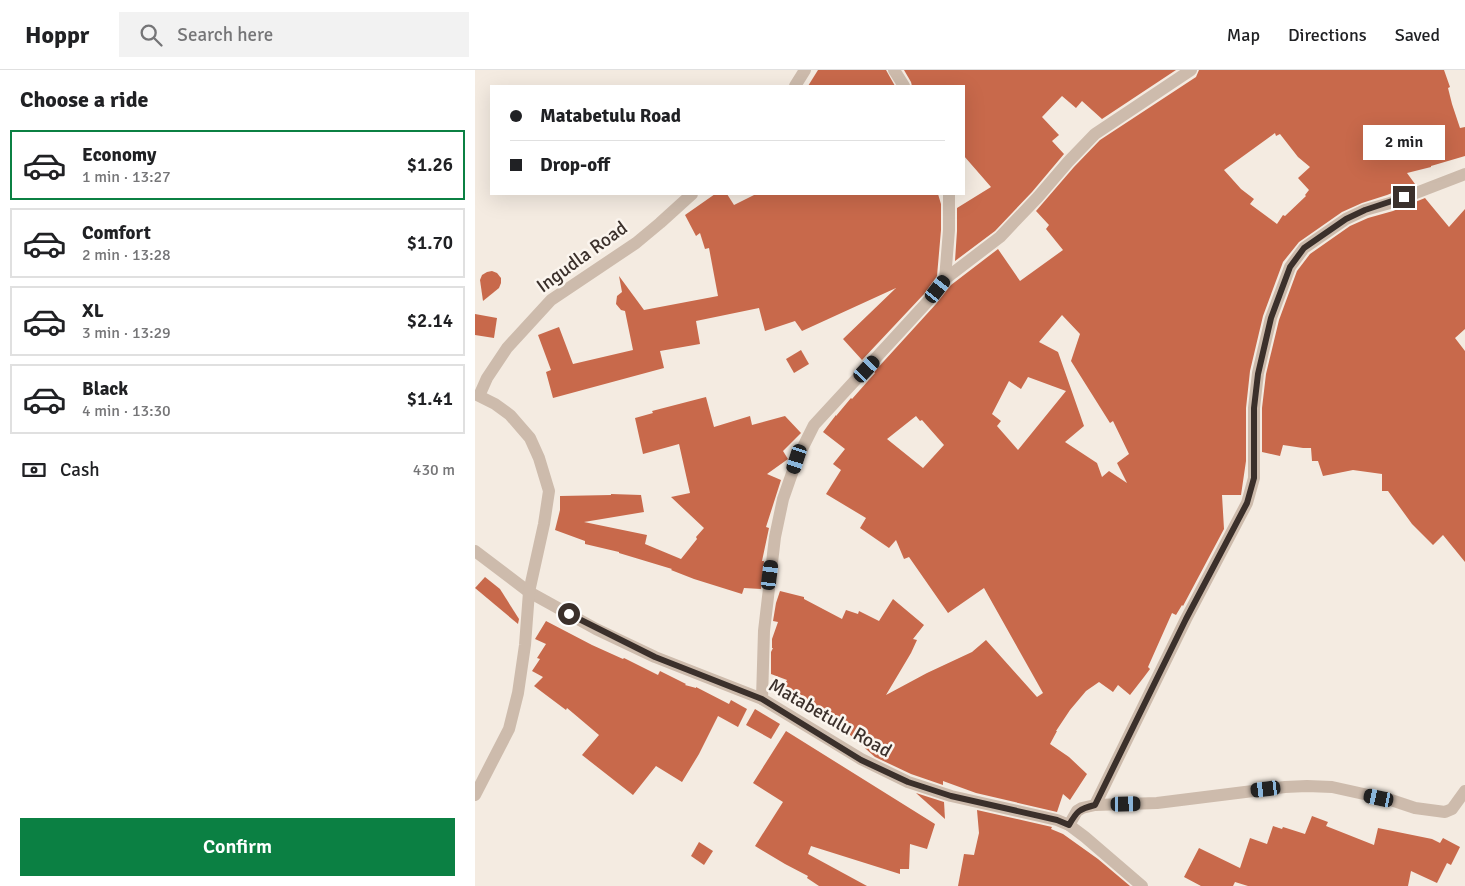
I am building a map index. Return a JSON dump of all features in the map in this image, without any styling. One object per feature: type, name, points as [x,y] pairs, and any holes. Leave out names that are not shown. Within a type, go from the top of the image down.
[{"type":"street","points":[[796,85],[805,70]]},
{"type":"street","points":[[894,70],[903,85]]},
{"type":"street","points":[[762,699],[764,631],[775,538],[783,498],[797,459],[814,425],[930,299],[945,279],[1000,237],[1095,134],[1191,70]]},
{"type":"street","points":[[1095,805],[1186,619],[1247,503],[1254,478],[1254,408],[1258,374],[1271,318],[1290,267],[1304,248],[1346,219],[1365,210],[1390,203],[1465,174]]},
{"type":"street","name":"Ingudla Road","points":[[475,795],[509,729],[518,694],[524,654],[529,592],[545,524],[549,491],[539,458],[530,438],[510,415],[495,404],[477,395],[507,348],[551,300],[636,242],[691,195]]},
{"type":"street","points":[[945,279],[949,230],[949,195]]},
{"type":"street","name":"Matabetulu Road","points":[[475,551],[529,592],[596,629],[655,657],[762,699],[861,760],[908,782],[951,796],[1057,820],[1069,825],[1143,886]]},
{"type":"street","points":[[1069,825],[1077,812],[1082,808],[1095,805],[1157,804],[1208,796],[1307,786],[1331,786],[1391,800],[1415,808],[1445,812],[1452,809],[1465,791]]},
{"type":"building","points":[[818,70],[886,70],[894,85],[809,85]]},
{"type":"building","points":[[904,70],[1176,70],[1102,119],[1082,101],[1076,108],[1062,96],[1042,117],[1059,135],[1052,141],[1064,154],[1032,192],[995,231],[955,261],[957,208],[991,187],[965,157],[965,85],[912,85]]},
{"type":"building","points":[[1199,70],[1444,70],[1460,128],[1465,127],[1465,156],[1407,173],[1415,184],[1342,212],[1299,242],[1283,262],[1263,316],[1250,371],[1246,408],[1246,461],[1241,495],[1222,495],[1224,529],[1183,606],[1176,615],[1172,613],[1148,667],[1150,669],[1130,695],[1118,685],[1113,692],[1099,682],[1086,691],[1056,731],[1050,744],[1069,757],[1087,774],[1070,800],[1063,794],[1057,812],[976,793],[943,781],[943,785],[911,774],[875,757],[832,719],[830,721],[810,704],[809,706],[781,690],[787,680],[771,674],[772,639],[778,622],[773,621],[780,591],[804,597],[804,599],[842,619],[846,610],[858,614],[859,611],[879,621],[893,599],[924,625],[913,639],[917,640],[911,653],[886,695],[972,652],[986,640],[1037,697],[1043,693],[984,588],[948,613],[909,557],[904,559],[896,540],[889,548],[860,528],[866,518],[826,494],[841,470],[833,464],[845,449],[823,432],[951,285],[998,249],[1020,281],[1063,250],[1046,229],[1049,225],[1036,211],[1100,140],[1196,77]],"holes":[[[1275,133],[1276,136],[1280,134],[1298,157],[1310,167],[1298,178],[1309,190],[1306,196],[1285,216],[1283,215],[1277,224],[1250,204],[1254,199],[1241,189],[1224,170]],[[1062,315],[1080,334],[1071,361],[1110,423],[1113,421],[1129,454],[1117,463],[1127,483],[1109,471],[1102,477],[1097,463],[1065,442],[1084,426],[1058,352],[1039,342]],[[1028,377],[1066,391],[1018,450],[997,426],[1001,421],[992,414],[1009,381],[1021,389]],[[916,416],[920,421],[922,420],[944,445],[923,468],[887,439]]]},
{"type":"building","points":[[714,195],[728,195],[734,205],[754,195],[938,195],[941,204],[941,230],[937,276],[924,294],[862,360],[843,339],[896,288],[802,331],[795,321],[765,331],[759,308],[696,321],[700,344],[660,351],[664,368],[553,398],[546,372],[551,370],[538,335],[559,327],[573,364],[633,350],[625,311],[621,310],[616,304],[617,296],[622,292],[619,276],[644,310],[718,296],[709,248],[705,249],[700,233],[696,236],[685,215]]},
{"type":"building","points":[[1425,198],[1449,227],[1465,209],[1465,329],[1455,338],[1465,351],[1465,562],[1443,535],[1433,545],[1412,524],[1388,491],[1382,491],[1382,474],[1353,470],[1323,476],[1318,461],[1312,461],[1311,448],[1283,445],[1280,456],[1262,452],[1262,408],[1266,374],[1279,320],[1297,271],[1310,254],[1350,226]]},
{"type":"building","points":[[492,271],[501,278],[501,283],[499,288],[483,301],[480,280],[482,275]]},
{"type":"building","points":[[475,314],[497,318],[494,338],[475,335]]},
{"type":"building","points":[[801,350],[809,364],[794,373],[786,359]]},
{"type":"building","points":[[706,397],[714,427],[750,416],[752,425],[785,416],[801,433],[783,451],[788,459],[767,474],[781,480],[766,527],[769,528],[762,561],[764,561],[761,589],[744,588],[742,594],[619,552],[585,544],[585,541],[555,530],[560,510],[560,496],[641,495],[644,512],[584,522],[647,535],[645,544],[681,559],[704,528],[671,497],[690,493],[679,444],[643,454],[635,418],[653,413],[652,411]]},
{"type":"building","points":[[485,577],[500,589],[519,619],[518,624],[475,588]]},
{"type":"building","points":[[546,621],[592,645],[658,675],[660,671],[685,685],[696,687],[729,704],[731,700],[747,709],[738,727],[718,716],[699,754],[682,782],[656,766],[633,795],[582,755],[599,735],[567,708],[566,710],[534,686],[543,677],[532,671],[540,659],[537,658],[546,644],[535,639]]},
{"type":"building","points":[[755,709],[780,724],[771,739],[746,725]]},
{"type":"building","points":[[786,731],[935,824],[927,849],[910,844],[909,869],[900,869],[900,874],[811,846],[808,854],[867,886],[819,886],[807,878],[808,876],[755,846],[783,802],[753,783]]},
{"type":"building","points":[[916,793],[944,802],[945,819]]},
{"type":"building","points":[[977,810],[1052,827],[1051,829],[1063,834],[1098,859],[1130,886],[958,886],[964,854],[974,855],[979,833]]},
{"type":"building","points":[[1312,816],[1328,822],[1326,826],[1374,845],[1378,828],[1432,839],[1440,843],[1443,838],[1460,847],[1451,865],[1447,863],[1437,883],[1411,871],[1408,886],[1248,886],[1235,882],[1233,886],[1201,886],[1184,877],[1199,848],[1240,868],[1250,838],[1267,844],[1273,826],[1305,834]]},
{"type":"building","points":[[699,842],[713,851],[704,865],[691,856]]},
{"type":"route","points":[[569,614],[655,657],[762,699],[861,760],[908,782],[951,796],[1057,820],[1069,825],[1077,812],[1082,808],[1095,805],[1186,619],[1247,503],[1254,478],[1253,431],[1258,374],[1271,318],[1290,267],[1304,248],[1346,219],[1365,210],[1404,197]]}]
